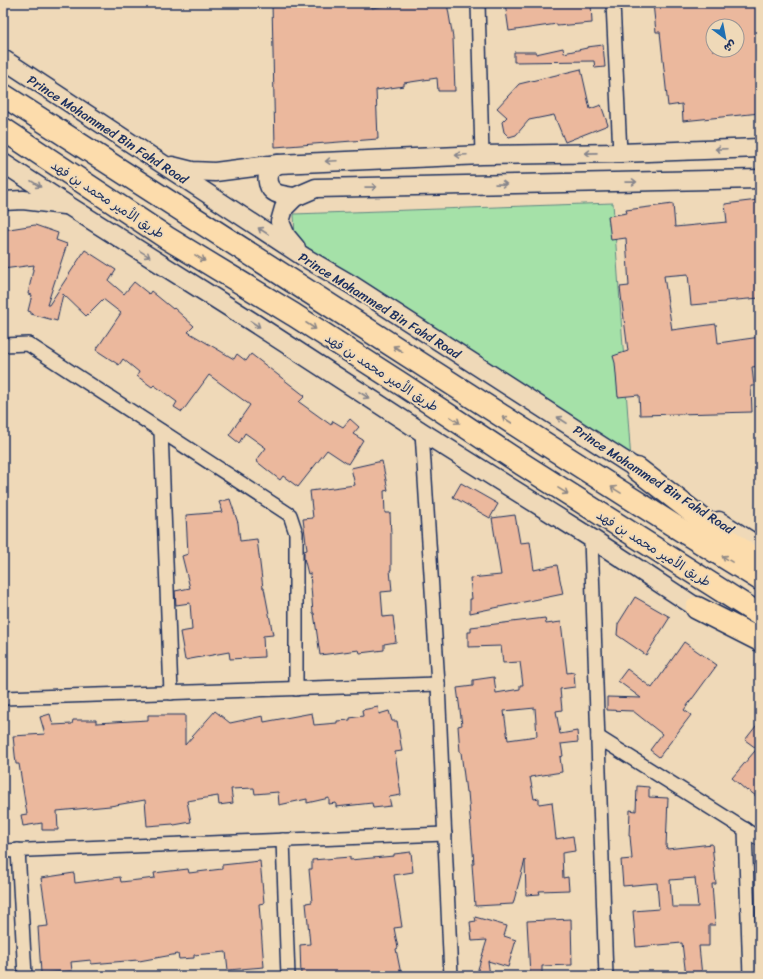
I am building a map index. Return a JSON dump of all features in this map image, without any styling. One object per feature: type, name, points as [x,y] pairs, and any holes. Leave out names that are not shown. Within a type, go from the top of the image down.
[{"type":"highway","name":"طريق الأمير محمد بن فهد","points":[[3,95],[592,475],[760,580]]},
{"type":"highway","name":"طريق الأمير محمد بن فهد","points":[[3,129],[168,238],[294,315],[528,468],[760,615]]},
{"type":"highway","points":[[637,468],[760,564]]},
{"type":"highway","points":[[697,608],[760,640]]},
{"type":"main road","name":"Prince Mohammed Bin Fahd Road","points":[[3,59],[304,257],[352,285],[760,547]]},
{"type":"main road","points":[[161,164],[192,171],[215,172],[278,164],[482,154],[760,148]]},
{"type":"main road","points":[[3,163],[422,432],[591,538],[760,649]]},
{"type":"main road","points":[[278,164],[270,171],[268,180],[269,186],[274,192],[281,195],[295,197]]},
{"type":"main road","points":[[304,257],[286,236],[280,222],[284,208],[295,197],[316,188],[760,179]]},
{"type":"main road","points":[[3,201],[23,200],[69,206]]},
{"type":"street","points":[[478,3],[482,154]]},
{"type":"street","points":[[614,3],[620,152]]},
{"type":"street","points":[[3,344],[28,344],[290,515],[296,533],[296,689]]},
{"type":"street","points":[[161,431],[171,693]]},
{"type":"street","points":[[422,432],[438,684],[451,976]]},
{"type":"street","points":[[591,538],[606,976]]},
{"type":"street","points":[[3,698],[438,684]]},
{"type":"street","points":[[598,737],[760,839]]},
{"type":"street","points":[[745,830],[750,976]]},
{"type":"street","points":[[3,851],[445,834]]},
{"type":"street","points":[[283,840],[288,976]]},
{"type":"street","points":[[18,850],[25,976]]},
{"type":"green space","points":[[613,203],[631,461],[295,239],[294,214]]},
{"type":"building","points":[[272,3],[372,3],[372,8],[401,3],[447,3],[453,38],[455,91],[438,91],[437,78],[404,83],[404,86],[376,90],[378,139],[275,147]]},
{"type":"building","points":[[505,3],[591,3],[592,23],[557,26],[557,24],[509,31]]},
{"type":"building","points":[[653,3],[760,3],[760,113],[683,121],[682,104],[668,106],[660,32],[656,32]]},
{"type":"building","points":[[603,45],[605,67],[595,68],[594,61],[514,62],[514,52],[536,52],[536,54],[563,48],[564,53],[587,47]]},
{"type":"building","points":[[581,69],[590,109],[601,105],[608,125],[565,142],[554,115],[529,120],[516,135],[509,137],[504,132],[502,122],[507,117],[497,108],[519,84]]},
{"type":"building","points":[[758,200],[760,210],[760,298],[691,305],[688,274],[664,276],[672,330],[716,324],[718,343],[760,337],[760,366],[752,367],[754,386],[751,386],[752,412],[640,415],[639,395],[618,397],[613,356],[628,351],[620,287],[629,286],[626,238],[611,240],[608,216],[627,213],[626,210],[673,204],[675,227],[727,222],[725,204]]},
{"type":"building","points":[[35,225],[58,233],[56,240],[67,244],[47,305],[49,305],[85,250],[116,270],[109,281],[124,294],[134,282],[149,294],[151,291],[173,309],[174,308],[194,326],[188,332],[234,359],[237,354],[246,361],[251,354],[305,396],[299,402],[331,425],[333,421],[343,427],[350,419],[359,427],[353,434],[363,440],[348,464],[327,450],[298,487],[283,476],[280,480],[256,461],[266,448],[245,433],[239,443],[229,435],[250,405],[209,375],[182,412],[174,407],[177,402],[154,385],[152,387],[137,376],[139,372],[123,359],[119,365],[96,350],[121,313],[103,299],[86,316],[63,294],[57,321],[31,314],[31,312],[28,311],[32,295],[28,294],[34,265],[3,269],[3,230]]},
{"type":"building","points":[[382,461],[388,490],[384,491],[385,513],[390,513],[390,570],[392,591],[381,592],[383,617],[393,616],[396,642],[384,644],[384,650],[360,653],[359,650],[320,655],[313,613],[310,573],[308,574],[304,558],[304,551],[307,550],[303,519],[313,518],[310,491],[355,485],[351,468]]},
{"type":"building","points":[[461,483],[498,504],[490,518],[453,497]]},
{"type":"building","points":[[230,499],[238,523],[240,541],[257,539],[263,588],[273,635],[263,636],[264,657],[230,659],[229,652],[185,660],[180,632],[192,630],[190,603],[176,605],[175,591],[190,588],[182,556],[188,554],[186,515],[223,512],[219,502]]},
{"type":"building","points":[[515,515],[520,543],[530,542],[534,570],[557,565],[563,594],[470,613],[470,599],[472,599],[470,578],[501,575],[492,518]]},
{"type":"building","points":[[635,597],[670,617],[646,655],[617,635],[618,624]]},
{"type":"building","points":[[545,618],[546,624],[561,622],[567,673],[574,672],[575,687],[560,689],[562,710],[556,711],[560,734],[577,731],[578,742],[561,744],[563,756],[560,757],[562,772],[530,777],[534,799],[539,798],[539,804],[552,802],[556,839],[573,836],[575,851],[562,853],[563,878],[568,877],[569,890],[539,891],[540,894],[526,895],[525,860],[513,904],[475,906],[472,864],[474,864],[468,792],[466,792],[460,752],[458,726],[462,725],[457,688],[473,686],[473,680],[494,677],[496,693],[520,689],[520,685],[523,685],[520,662],[503,663],[501,646],[468,647],[468,632],[471,632],[471,627]],"holes":[[[535,708],[537,736],[508,740],[504,711]]]},
{"type":"building","points":[[684,642],[717,665],[684,710],[691,715],[659,757],[650,750],[662,734],[633,711],[607,710],[607,697],[641,698],[618,681],[627,669],[652,688]]},
{"type":"building","points":[[378,707],[379,714],[389,711],[392,721],[397,721],[402,751],[395,752],[401,795],[389,797],[391,806],[373,808],[372,803],[336,807],[336,803],[329,804],[329,798],[307,803],[307,799],[279,805],[278,792],[255,794],[254,788],[231,789],[233,803],[219,805],[218,796],[187,801],[191,822],[174,825],[147,826],[145,800],[110,806],[57,811],[58,830],[42,830],[42,823],[23,826],[21,815],[27,814],[19,764],[16,764],[13,736],[45,734],[40,717],[50,714],[53,725],[72,724],[73,720],[96,720],[96,723],[148,720],[148,715],[185,715],[185,745],[215,711],[230,723],[263,716],[264,722],[312,713],[314,725],[350,720],[350,718],[363,716],[362,710]]},
{"type":"building","points":[[760,721],[760,742],[756,748],[745,740]]},
{"type":"building","points":[[760,745],[760,799],[748,790],[747,791],[732,778]]},
{"type":"building","points":[[637,786],[649,787],[649,797],[668,798],[667,849],[712,844],[716,884],[712,884],[715,925],[709,925],[709,946],[699,946],[702,976],[686,976],[682,943],[636,947],[633,911],[659,909],[657,883],[623,886],[621,860],[632,859],[629,836],[630,810],[636,811]],"holes":[[[695,878],[698,907],[672,907],[670,880]]]},
{"type":"building","points":[[411,852],[413,872],[394,875],[402,927],[394,928],[401,974],[392,976],[365,976],[365,974],[301,976],[300,945],[310,944],[306,903],[312,902],[309,869],[312,869],[312,860],[350,857],[350,860],[394,856],[394,854]]},
{"type":"building","points":[[260,861],[264,903],[259,904],[264,967],[228,970],[226,952],[194,955],[194,958],[179,959],[178,954],[139,961],[91,964],[91,960],[71,962],[72,971],[41,973],[38,927],[48,926],[41,878],[74,873],[75,883],[120,877],[121,882],[155,878],[154,873],[188,869],[189,873],[222,869],[222,865]]},
{"type":"building","points":[[475,917],[507,926],[504,936],[516,940],[508,967],[488,961],[490,976],[479,976],[478,969],[487,940],[472,941],[470,922],[476,921]]},
{"type":"building","points":[[571,919],[572,965],[542,966],[542,974],[530,975],[527,921]]}]
